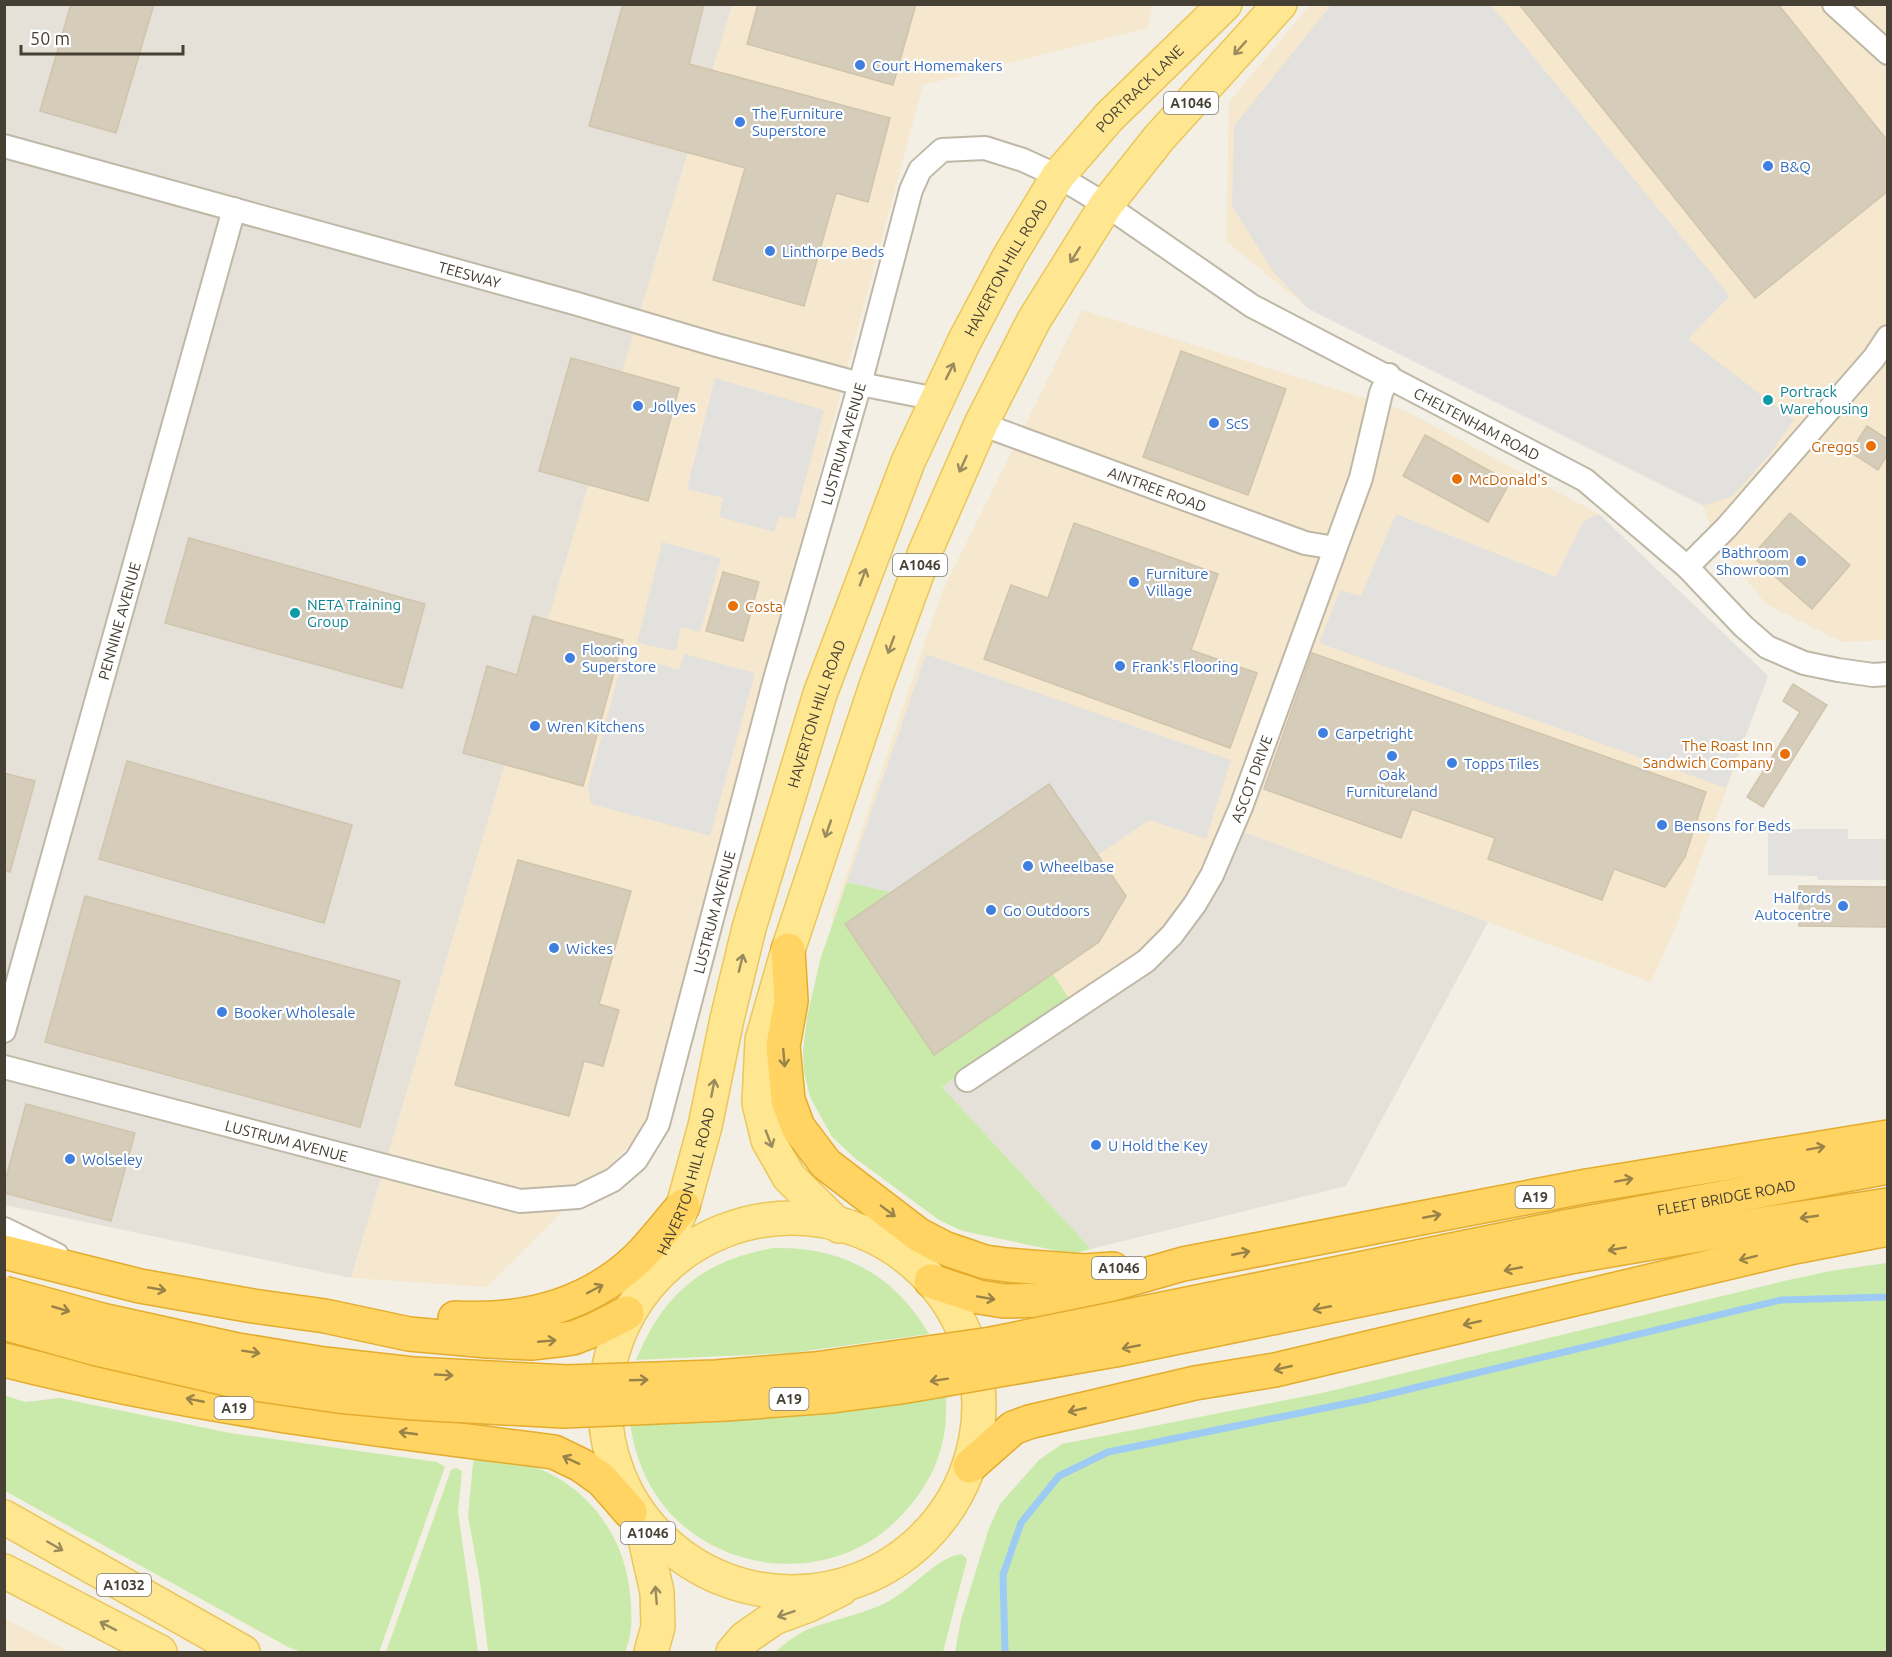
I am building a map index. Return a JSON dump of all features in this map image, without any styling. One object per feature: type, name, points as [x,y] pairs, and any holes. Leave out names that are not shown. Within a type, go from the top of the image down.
[{"type":"highway","name":"A1046","points":[[788,950],[791,1001],[783,1046],[788,1100],[798,1127],[826,1164],[919,1235],[944,1248],[985,1262],[1084,1271],[1183,1264]]},
{"type":"highway","name":"A19","points":[[931,1281],[979,1297],[1004,1301],[1044,1300],[1106,1286],[1183,1264],[1587,1186],[1887,1137]]},
{"type":"highway","name":"FLEET BRIDGE ROAD","points":[[1568,1242],[1887,1167]]},
{"type":"highway","name":"FLEET BRIDGE ROAD","points":[[1568,1242],[1762,1224],[1887,1205]]},
{"type":"highway","points":[[325,1316],[413,1316],[486,1320],[542,1312],[573,1301],[604,1285],[638,1258],[683,1206]]},
{"type":"highway","points":[[970,1466],[1013,1428],[1058,1414],[1195,1383],[1275,1370],[1794,1247],[1887,1229]]},
{"type":"highway","name":"A19","points":[[4,1293],[102,1320],[238,1350],[413,1374],[567,1382],[716,1377],[815,1369],[991,1344],[1568,1242]]},
{"type":"highway","name":"A19","points":[[4,1323],[97,1349],[235,1381],[338,1396],[413,1403],[575,1411],[820,1397],[901,1387],[1115,1350],[1568,1242]]},
{"type":"highway","points":[[4,1252],[140,1286],[325,1316],[409,1334],[531,1343],[573,1338],[627,1313]]},
{"type":"highway","name":"A19","points":[[4,1360],[73,1377],[254,1411],[554,1452],[581,1465],[602,1480],[637,1521]]},
{"type":"main road","name":"PORTRACK LANE","points":[[1058,176],[1108,117],[1225,4]]},
{"type":"main road","name":"A1046","points":[[839,1226],[789,1177],[768,1140],[759,1103],[762,1040],[788,950],[872,696],[917,573],[981,424],[1034,320],[1106,206],[1159,138],[1280,4]]},
{"type":"main road","name":"HAVERTON HILL ROAD","points":[[649,1279],[683,1206],[705,1125],[726,1019],[749,928],[820,694],[908,462],[937,399],[1009,257],[1058,176]]},
{"type":"main road","name":"A1046","points":[[651,1653],[658,1627],[657,1592],[637,1521],[615,1473],[604,1434],[605,1385],[627,1313],[649,1279],[678,1254],[732,1228],[791,1217],[839,1226],[885,1247],[931,1281],[963,1321],[978,1353],[984,1411],[982,1431],[957,1494],[918,1545],[893,1564],[809,1605],[774,1618],[745,1638],[733,1653]]},
{"type":"main road","name":"A1032","points":[[4,1517],[243,1653]]},
{"type":"main road","name":"A1046","points":[[637,1521],[704,1567],[740,1582],[768,1587],[858,1580]]},
{"type":"main road","name":"A1032","points":[[4,1571],[160,1653]]},
{"type":"street","points":[[1834,4],[1887,53]]},
{"type":"street","name":"TEESWAY","points":[[4,146],[860,384],[937,399]]},
{"type":"street","name":"LUSTRUM AVENUE","points":[[4,1067],[520,1201],[578,1197],[613,1180],[636,1160],[658,1124],[738,828],[775,679],[860,384],[911,190],[920,170],[942,150],[985,148],[1023,160],[1058,176]]},
{"type":"street","name":"CHELTENHAM ROAD","points":[[1058,176],[1252,306],[1389,375],[1585,480],[1687,567],[1767,648],[1804,663],[1873,675],[1887,674]]},
{"type":"street","name":"PENNINE AVENUE","points":[[4,1031],[234,209]]},
{"type":"street","points":[[1687,567],[1727,527],[1874,358],[1887,337]]},
{"type":"street","name":"ASCOT DRIVE","points":[[967,1080],[1146,961],[1172,935],[1195,904],[1212,875],[1241,807],[1361,478],[1381,393],[1389,375]]},
{"type":"street","name":"AINTREE ROAD","points":[[981,424],[1305,543],[1335,548]]},
{"type":"street","points":[[4,1229],[100,1276]]},
{"type":"shaded area","points":[[5,5],[732,5],[351,1278],[5,1205]]},
{"type":"shaded area","points":[[732,5],[1152,5],[1148,28],[923,85],[643,1132],[487,1287],[351,1278]]},
{"type":"shaded area","points":[[1310,5],[1887,5],[1887,640],[1842,642],[1766,604],[1718,545],[1703,506],[1309,309],[1226,241],[1229,102]]},
{"type":"shaded area","points":[[1331,5],[1491,5],[1730,296],[1688,339],[1794,420],[1770,454],[1733,496],[1704,506],[1309,309],[1274,273],[1232,206],[1234,126]]},
{"type":"shaded area","points":[[1082,310],[1406,411],[1599,514],[1768,676],[1676,926],[1651,982],[1241,831],[1150,943],[942,1087],[832,917],[942,592]]},
{"type":"shaded area","points":[[715,378],[824,410],[795,519],[779,516],[774,532],[719,517],[723,498],[687,489]]},
{"type":"shaded area","points":[[1396,514],[1556,577],[1583,522],[1599,514],[1768,676],[1726,788],[1319,643],[1340,590],[1361,596]]},
{"type":"shaded area","points":[[662,542],[721,558],[700,632],[681,627],[676,651],[637,643]]},
{"type":"shaded area","points":[[684,654],[755,673],[710,836],[591,804],[588,786],[623,659],[647,665],[648,660],[679,670]]},
{"type":"shaded area","points":[[926,654],[1231,760],[1206,839],[1149,820],[1098,855],[1049,784],[891,892],[847,882]]},
{"type":"shaded area","points":[[1768,829],[1848,829],[1848,839],[1887,839],[1887,880],[1818,880],[1817,876],[1768,875]]},
{"type":"shaded area","points":[[1241,831],[1488,922],[1346,1186],[1091,1249],[942,1087],[1150,943]]},
{"type":"shaded area","points":[[5,1619],[70,1652],[5,1652]]},
{"type":"green space","points":[[847,882],[891,892],[845,924],[934,1054],[1053,974],[1069,998],[942,1087],[1091,1249],[1072,1254],[963,1231],[939,1220],[856,1159],[832,1137],[810,1097],[804,1072],[803,1052],[807,1017],[821,957]]},
{"type":"green space","points":[[773,1248],[821,1252],[863,1268],[882,1280],[899,1295],[929,1334],[791,1353],[636,1360],[659,1316],[688,1284],[725,1262]]},
{"type":"green space","points":[[1887,1263],[1887,1652],[955,1652],[961,1620],[988,1531],[1000,1504],[1039,1460],[1062,1444],[1322,1393],[1784,1281],[1830,1271]]},
{"type":"green space","points":[[946,1389],[945,1426],[938,1458],[924,1487],[911,1504],[897,1520],[870,1541],[839,1556],[806,1563],[773,1563],[740,1556],[709,1543],[681,1524],[658,1498],[642,1469],[635,1449],[629,1417]]},
{"type":"green space","points":[[4,1395],[25,1402],[60,1398],[230,1433],[437,1462],[445,1467],[379,1652],[302,1652],[288,1647],[5,1491]]},
{"type":"green space","points":[[474,1454],[514,1461],[549,1473],[584,1498],[598,1514],[611,1532],[627,1572],[631,1631],[625,1652],[488,1652],[480,1582],[468,1516]]},
{"type":"green space","points":[[456,1468],[462,1471],[458,1512],[478,1652],[386,1652],[451,1470]]},
{"type":"green space","points":[[962,1554],[967,1559],[943,1652],[775,1652],[809,1629],[889,1601],[943,1561]]},
{"type":"building","points":[[71,4],[154,4],[116,133],[40,111]]},
{"type":"building","name":"The Furniture Superstore","points":[[623,4],[704,4],[689,64],[890,118],[868,202],[836,193],[804,306],[713,280],[745,168],[589,126]]},
{"type":"building","name":"Court Homemakers","points":[[758,4],[916,4],[893,85],[747,44]]},
{"type":"building","name":"B&Q","points":[[1519,4],[1778,4],[1887,140],[1887,192],[1755,298]]},
{"type":"building","name":"ScS","points":[[1181,351],[1286,389],[1248,495],[1143,457]]},
{"type":"building","points":[[571,358],[679,388],[648,501],[539,471]]},
{"type":"building","name":"Greggs","points":[[1867,426],[1887,439],[1887,455],[1878,470],[1850,452]]},
{"type":"building","name":"McDonald's","points":[[1425,435],[1510,482],[1488,522],[1403,476]]},
{"type":"building","name":"Bathroom Showroom","points":[[1790,513],[1850,565],[1812,609],[1752,556]]},
{"type":"building","name":"Frank's Flooring","points":[[1074,523],[1218,574],[1191,650],[1257,673],[1230,748],[984,659],[1011,585],[1048,598]]},
{"type":"building","name":"NETA Training Group","points":[[189,538],[425,604],[402,688],[165,623]]},
{"type":"building","name":"Costa","points":[[723,572],[759,582],[743,641],[706,631]]},
{"type":"building","name":"Wren Kitchens","points":[[533,616],[623,640],[583,786],[463,753],[487,666],[517,675]]},
{"type":"building","points":[[1312,653],[1706,792],[1685,857],[1665,887],[1614,869],[1602,900],[1488,859],[1495,838],[1412,809],[1401,838],[1264,789]]},
{"type":"building","name":"The Roast Inn Sandwich Company","points":[[1793,684],[1827,705],[1763,807],[1747,797],[1800,712],[1783,701]]},
{"type":"building","points":[[127,761],[352,825],[324,923],[99,859]]},
{"type":"building","points":[[4,773],[35,781],[10,872],[4,871]]},
{"type":"building","name":"Go Outdoors","points":[[1049,784],[1126,896],[1099,942],[934,1055],[845,924]]},
{"type":"building","name":"Wickes","points":[[518,860],[631,891],[599,1004],[619,1010],[603,1066],[584,1061],[569,1116],[455,1085]]},
{"type":"building","name":"Halfords Autocentre","points":[[1799,886],[1887,887],[1887,927],[1799,926]]},
{"type":"building","name":"Booker Wholesale","points":[[85,896],[400,981],[360,1127],[45,1042]]},
{"type":"building","name":"Wolseley","points":[[26,1104],[135,1133],[111,1221],[4,1193],[4,1185]]},
{"type":"waterway","points":[[1005,1652],[1003,1575],[1021,1523],[1059,1476],[1108,1452],[1364,1400],[1781,1300],[1888,1297]]},
{"type":"place","name":"Court Homemakers","points":[[860,65]]},
{"type":"place","name":"The Furniture Superstore","points":[[740,122]]},
{"type":"place","name":"B&Q","points":[[1768,166]]},
{"type":"place","name":"Linthorpe Beds","points":[[770,251]]},
{"type":"place","name":"Portrack Warehousing","points":[[1768,400]]},
{"type":"place","name":"Jollyes","points":[[638,406]]},
{"type":"place","name":"ScS","points":[[1214,423]]},
{"type":"place","name":"Greggs","points":[[1871,446]]},
{"type":"place","name":"McDonald's","points":[[1457,479]]},
{"type":"place","name":"Bathroom Showroom","points":[[1801,561]]},
{"type":"place","name":"Furniture Village","points":[[1134,582]]},
{"type":"place","name":"Costa","points":[[733,606]]},
{"type":"place","name":"NETA Training Group","points":[[295,613]]},
{"type":"place","name":"Flooring Superstore","points":[[570,658]]},
{"type":"place","name":"Frank's Flooring","points":[[1120,666]]},
{"type":"place","name":"Wren Kitchens","points":[[535,726]]},
{"type":"place","name":"Carpetright","points":[[1323,733]]},
{"type":"place","name":"The Roast Inn Sandwich Company","points":[[1785,754]]},
{"type":"place","name":"Oak Furnitureland","points":[[1392,756]]},
{"type":"place","name":"Topps Tiles","points":[[1452,763]]},
{"type":"place","name":"Bensons for Beds","points":[[1662,825]]},
{"type":"place","name":"Wheelbase","points":[[1028,866]]},
{"type":"place","name":"Halfords Autocentre","points":[[1843,906]]},
{"type":"place","name":"Go Outdoors","points":[[991,910]]},
{"type":"place","name":"Wickes","points":[[554,948]]},
{"type":"place","name":"Booker Wholesale","points":[[222,1012]]},
{"type":"place","name":"U Hold the Key","points":[[1096,1145]]},
{"type":"place","name":"Wolseley","points":[[70,1159]]}]
